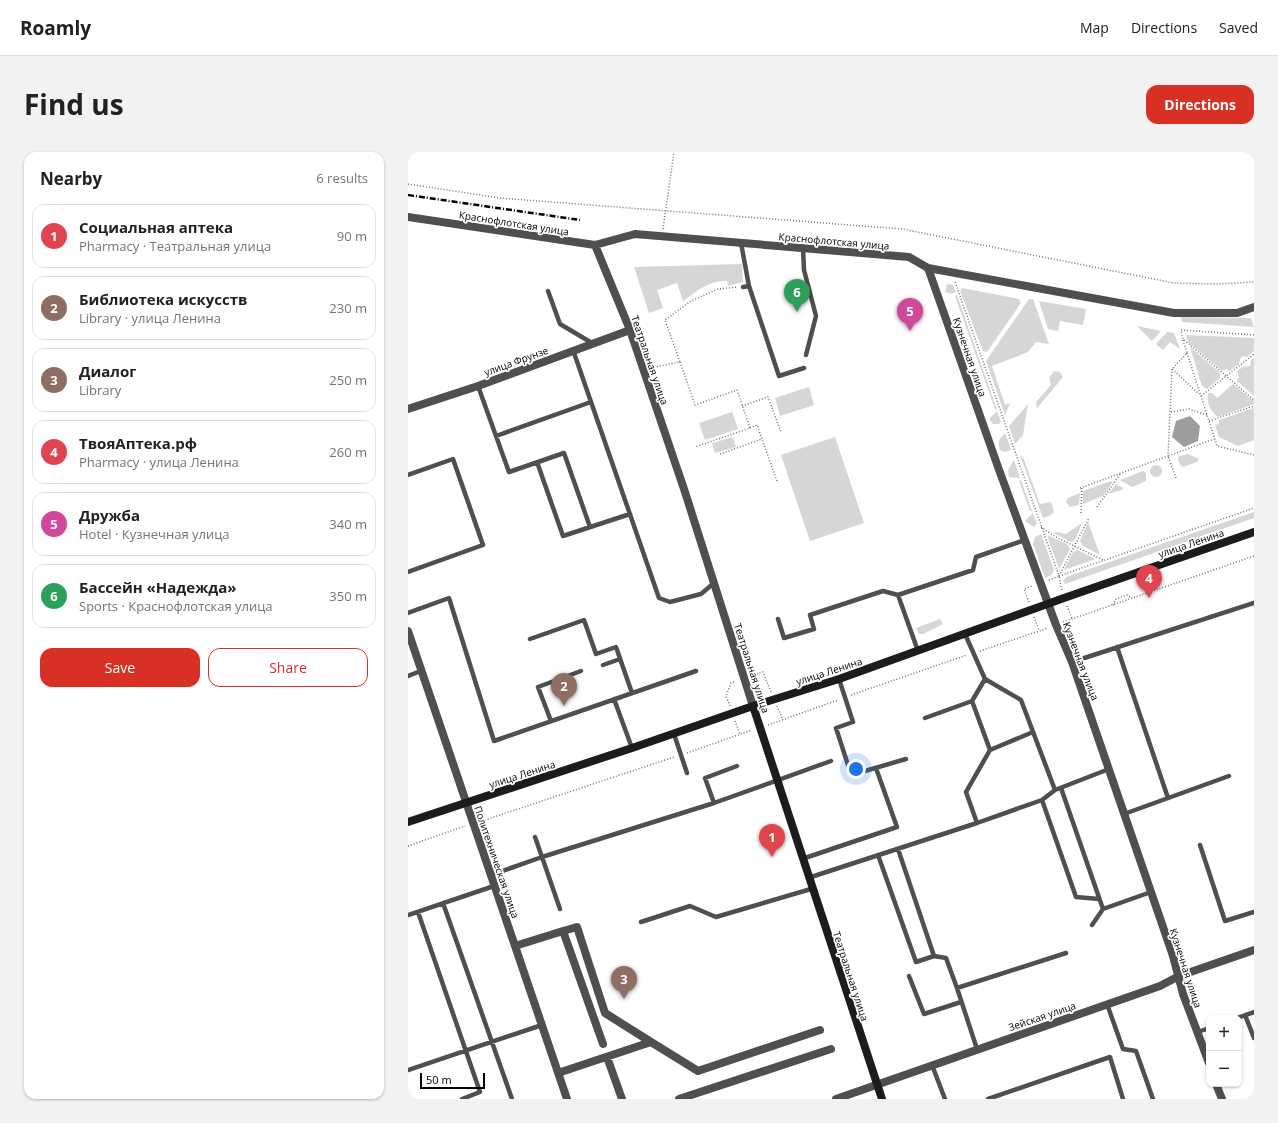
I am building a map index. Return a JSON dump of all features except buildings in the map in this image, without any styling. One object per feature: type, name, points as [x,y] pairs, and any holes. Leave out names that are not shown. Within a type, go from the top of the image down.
[{"type":"main road","name":"улица Ленина","points":[[408,822],[674,734],[753,706],[839,679],[1049,603],[1254,532]]},
{"type":"main road","name":"Театральная улица","points":[[753,706],[761,727],[802,860],[882,1099]]},
{"type":"street","name":"Краснофлотская улица","points":[[408,217],[595,245],[635,234],[909,257],[928,268],[1174,313],[1238,313],[1254,307]]},
{"type":"street","name":"Театральная улица","points":[[595,245],[630,330],[685,492],[753,706]]},
{"type":"street","name":"Кузнечная улица","points":[[928,268],[1056,625],[1072,662],[1173,956],[1183,994],[1206,1055]]},
{"type":"street","name":"улица Фрунзе","points":[[408,409],[478,386],[630,330]]},
{"type":"street","name":"Политехническая улица","points":[[408,631],[567,1099]]},
{"type":"street","points":[[515,946],[576,927],[605,1013],[698,1071],[820,1030]]},
{"type":"street","points":[[564,931],[603,1044]]},
{"type":"street","name":"Зейская улица","points":[[836,1099],[1160,986],[1179,976],[1254,950]]},
{"type":"street","points":[[558,1073],[651,1042]]},
{"type":"street","points":[[679,1099],[831,1049]]},
{"type":"street","points":[[607,1057],[622,1099]]},
{"type":"street","points":[[1217,1087],[1222,1099]]},
{"type":"lane","points":[[741,243],[749,286],[779,376],[804,368]]},
{"type":"lane","points":[[803,248],[804,270],[816,316],[806,356]]},
{"type":"lane","points":[[743,287],[749,286]]},
{"type":"lane","points":[[548,291],[560,324],[592,343]]},
{"type":"lane","points":[[573,350],[659,598],[670,602],[701,594],[714,584]]},
{"type":"lane","points":[[478,386],[508,472],[564,453],[590,527]]},
{"type":"lane","points":[[496,436],[591,402]]},
{"type":"lane","points":[[408,475],[453,459],[483,545],[408,572]]},
{"type":"lane","points":[[537,462],[563,536],[630,514]]},
{"type":"lane","points":[[778,619],[784,638],[814,628],[810,615],[883,591],[898,595],[973,570],[976,557],[1025,540]]},
{"type":"lane","points":[[898,595],[918,651]]},
{"type":"lane","points":[[408,613],[449,598],[494,741],[696,671]]},
{"type":"lane","points":[[1072,662],[1254,602]]},
{"type":"lane","points":[[530,640],[584,620],[596,654],[616,647],[632,693]]},
{"type":"lane","points":[[966,634],[985,678],[1021,700],[1055,790]]},
{"type":"lane","points":[[1118,647],[1168,798]]},
{"type":"lane","points":[[603,665],[620,659]]},
{"type":"lane","points":[[408,676],[421,671]]},
{"type":"lane","points":[[551,721],[538,687],[581,671]]},
{"type":"lane","points":[[925,718],[972,701],[985,678]]},
{"type":"lane","points":[[839,679],[853,722],[836,728],[849,768],[858,773],[906,759]]},
{"type":"lane","points":[[614,699],[632,748]]},
{"type":"lane","points":[[972,701],[990,750]]},
{"type":"lane","points":[[977,823],[966,792],[990,750],[1033,732]]},
{"type":"lane","points":[[674,734],[687,773]]},
{"type":"lane","points":[[491,875],[542,857],[714,803],[831,761]]},
{"type":"lane","points":[[714,803],[705,778],[737,766]]},
{"type":"lane","points":[[808,878],[977,823],[1042,800],[1055,790],[1109,769]]},
{"type":"lane","points":[[802,860],[897,827],[877,771]]},
{"type":"lane","points":[[1124,814],[1229,776]]},
{"type":"lane","points":[[1061,788],[1103,909]]},
{"type":"lane","points":[[1042,800],[1076,898],[1099,899]]},
{"type":"lane","points":[[535,837],[560,909]]},
{"type":"lane","points":[[1200,845],[1225,922],[1254,912]]},
{"type":"lane","points":[[898,849],[934,956]]},
{"type":"lane","points":[[878,855],[916,962],[934,956],[946,958],[977,1049]]},
{"type":"lane","points":[[408,915],[494,886]]},
{"type":"lane","points":[[641,922],[690,906],[716,917],[812,889]]},
{"type":"lane","points":[[1092,925],[1103,909],[1150,892]]},
{"type":"lane","points":[[443,903],[512,1099]]},
{"type":"lane","points":[[418,912],[480,1092],[462,1099]]},
{"type":"lane","points":[[957,988],[1066,952]]},
{"type":"lane","points":[[909,976],[924,1014],[961,1002]]},
{"type":"lane","points":[[1107,1004],[1122,1049],[1136,1051],[1153,1099]]},
{"type":"lane","points":[[1242,1016],[1254,1012]]},
{"type":"lane","points":[[1245,1015],[1254,1038]]},
{"type":"lane","points":[[408,1070],[542,1026]]},
{"type":"lane","points":[[1198,1032],[1206,1029]]},
{"type":"lane","points":[[988,1099],[1110,1057],[1123,1099]]},
{"type":"lane","points":[[932,1065],[944,1099]]},
{"type":"path","points":[[662,236],[674,152]]},
{"type":"path","points":[[408,184],[500,198],[902,229],[1174,283],[1254,282]]},
{"type":"path","points":[[952,272],[1059,576]]},
{"type":"path","points":[[743,287],[718,289],[691,301],[665,320],[695,405],[737,390],[750,428]]},
{"type":"path","points":[[1254,335],[1180,330],[1217,446],[1254,455]]},
{"type":"path","points":[[1183,339],[1254,400]]},
{"type":"path","points":[[1176,478],[1168,456],[1172,369],[1188,353]]},
{"type":"path","points":[[1201,396],[1254,354]]},
{"type":"path","points":[[657,368],[680,362]]},
{"type":"path","points":[[1172,369],[1201,396]]},
{"type":"path","points":[[742,406],[768,397],[780,432]]},
{"type":"path","points":[[1209,421],[1254,406]]},
{"type":"path","points":[[1171,412],[1189,408],[1207,415]]},
{"type":"path","points":[[695,447],[757,425],[777,481]]},
{"type":"path","points":[[720,454],[762,439]]},
{"type":"path","points":[[1081,513],[1081,487],[1214,439]]},
{"type":"path","points":[[1097,507],[1121,473]]},
{"type":"path","points":[[1059,576],[1254,508]]},
{"type":"path","points":[[1059,576],[1089,518]]},
{"type":"path","points":[[1041,527],[1056,537],[1104,560]]},
{"type":"path","points":[[408,846],[681,755],[1254,556]]},
{"type":"path","points":[[1113,605],[1116,599],[1127,595],[1132,598]]},
{"type":"shaded area","points":[[742,264],[743,282],[728,286],[727,281],[714,282],[698,290],[683,301],[677,283],[657,290],[663,308],[649,313],[634,267]]},
{"type":"shaded area","points":[[947,284],[953,285],[956,292],[952,294],[945,292]]},
{"type":"shaded area","points":[[962,288],[1019,299],[1021,303],[987,352],[983,351],[960,291]]},
{"type":"shaded area","points":[[957,295],[997,410],[995,409],[955,296]]},
{"type":"shaded area","points":[[1029,299],[1033,299],[1049,344],[1036,342],[1028,352],[992,366],[1005,405],[1010,403],[1005,415],[986,361]]},
{"type":"shaded area","points":[[1039,301],[1086,309],[1083,325],[1060,321],[1058,331],[1048,329]]},
{"type":"shaded area","points":[[1181,317],[1251,318],[1254,327],[1182,322]]},
{"type":"shaded area","points":[[1137,326],[1161,331],[1152,341]]},
{"type":"shaded area","points":[[1167,332],[1174,333],[1180,349],[1170,342],[1163,350],[1156,344]]},
{"type":"shaded area","points":[[1186,335],[1254,338],[1254,351],[1247,357],[1243,356],[1240,359],[1239,364],[1229,371],[1226,369],[1222,371],[1188,342]]},
{"type":"shaded area","points":[[1190,347],[1220,373],[1220,378],[1207,389],[1202,386]]},
{"type":"shaded area","points":[[1254,358],[1254,396],[1237,381],[1239,377],[1237,371],[1243,367],[1250,366],[1251,360]]},
{"type":"shaded area","points":[[1054,371],[1060,372],[1063,377],[1037,408],[1036,402],[1051,385],[1049,378]]},
{"type":"shaded area","points":[[1233,384],[1254,401],[1254,404],[1218,417],[1209,406],[1208,393],[1212,393],[1217,398]]},
{"type":"shaded area","points":[[809,387],[814,405],[780,416],[775,398]]},
{"type":"shaded area","points":[[1028,404],[1023,435],[1015,444],[1009,426]]},
{"type":"shaded area","points":[[1254,408],[1254,440],[1238,446],[1219,437],[1215,425],[1219,424],[1219,420]]},
{"type":"shaded area","points":[[997,411],[1001,422],[999,424],[993,424],[989,419]]},
{"type":"shaded area","points":[[732,412],[738,429],[705,440],[699,423]]},
{"type":"shaded area","points":[[1190,416],[1200,426],[1198,441],[1184,447],[1172,437],[1176,421]]},
{"type":"shaded area","points":[[1005,433],[1011,450],[1005,452],[1000,450],[999,443],[1000,439]]},
{"type":"shaded area","points":[[733,437],[736,447],[715,453],[712,443]]},
{"type":"shaded area","points":[[835,437],[864,523],[810,541],[781,455]]},
{"type":"shaded area","points":[[1188,454],[1199,459],[1197,462],[1183,467],[1180,465],[1178,459],[1179,456]]},
{"type":"shaded area","points":[[1020,455],[1023,457],[1040,504],[1051,502],[1054,512],[1051,515],[1043,518]]},
{"type":"shaded area","points":[[1014,460],[1020,478],[1009,477],[1008,470]]},
{"type":"shaded area","points":[[1154,465],[1158,465],[1162,471],[1158,477],[1154,477],[1150,473],[1150,469]]},
{"type":"shaded area","points":[[1143,471],[1146,473],[1146,481],[1132,487],[1120,480]]},
{"type":"shaded area","points":[[1021,480],[1032,511],[1030,511],[1019,481]]},
{"type":"shaded area","points":[[1111,481],[1113,482],[1103,496],[1083,504],[1083,491]]},
{"type":"shaded area","points":[[1116,484],[1123,488],[1122,490],[1108,494]]},
{"type":"shaded area","points":[[1080,493],[1079,505],[1070,507],[1066,502],[1068,498]]},
{"type":"shaded area","points":[[1254,512],[1254,518],[1065,584],[1063,581],[1066,577]]},
{"type":"shaded area","points":[[1033,513],[1037,524],[1034,527],[1025,521]]},
{"type":"shaded area","points":[[1088,522],[1100,555],[1083,546],[1080,541]]},
{"type":"shaded area","points":[[1082,523],[1075,540],[1071,542],[1053,533],[1058,532],[1066,534]]},
{"type":"shaded area","points":[[1041,534],[1054,570],[1052,575],[1045,578],[1033,544],[1035,537]]},
{"type":"shaded area","points":[[1047,535],[1067,544],[1070,549],[1059,569]]},
{"type":"shaded area","points":[[1078,550],[1095,559],[1064,570],[1073,552]]},
{"type":"shaded area","points":[[940,619],[943,624],[923,634],[919,634],[916,628]]},
{"type":"railway","points":[[408,195],[580,220]]},
{"type":"place","name":"Бассейн «Надежда»","points":[[797,312]]},
{"type":"place","name":"Дружба","points":[[910,331]]},
{"type":"place","name":"ТвояАптека.рф","points":[[1149,598]]},
{"type":"place","name":"Библиотека искусств","points":[[564,706]]},
{"type":"place","name":"Социальная аптека","points":[[772,857]]},
{"type":"place","name":"Диалог","points":[[624,999]]}]
